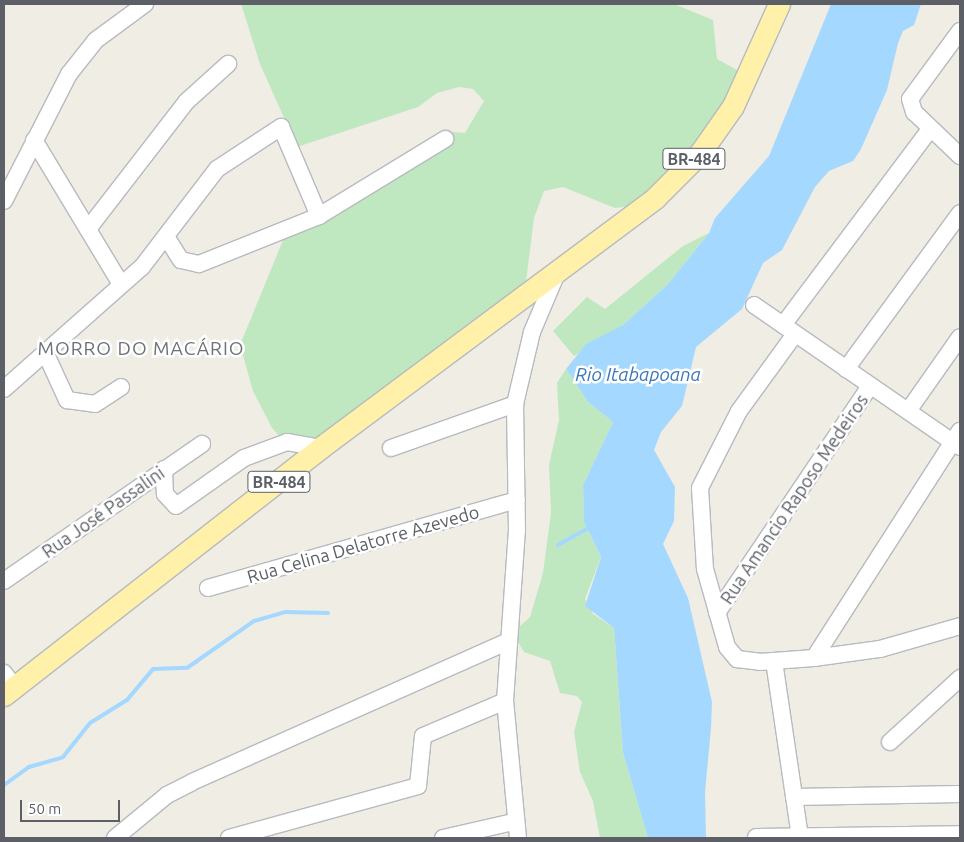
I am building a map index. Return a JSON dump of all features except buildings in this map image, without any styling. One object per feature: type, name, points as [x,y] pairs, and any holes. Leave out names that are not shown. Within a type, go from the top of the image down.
[{"type":"main road","name":"BR-484","points":[[7,685],[655,198],[700,153],[733,106],[779,4]]},
{"type":"street","points":[[4,201],[69,74],[96,40],[127,8],[145,4]]},
{"type":"street","points":[[960,31],[910,99],[914,112],[930,130],[960,156]]},
{"type":"street","points":[[88,229],[186,102],[228,64]]},
{"type":"street","points":[[4,389],[121,284],[167,238],[217,168],[281,127],[319,216]]},
{"type":"street","points":[[930,130],[789,330],[739,411],[700,488],[705,569],[727,647],[737,658],[774,661],[814,658],[880,649],[960,626]]},
{"type":"street","points":[[167,238],[181,260],[199,264],[319,216],[445,139]]},
{"type":"street","points":[[34,140],[121,284]]},
{"type":"street","points":[[846,369],[960,213]]},
{"type":"street","points":[[518,838],[513,822],[505,701],[517,500],[515,404],[532,332],[557,273]]},
{"type":"street","points":[[754,305],[870,386],[958,440],[814,658]]},
{"type":"street","points":[[908,411],[960,337]]},
{"type":"street","points":[[46,352],[67,400],[95,404],[120,387]]},
{"type":"street","name":"Rua Amancio Raposo Medeiros","points":[[717,613],[870,386]]},
{"type":"street","points":[[391,448],[515,404]]},
{"type":"street","points":[[164,469],[166,494],[176,506],[244,458],[288,442],[320,448]]},
{"type":"street","name":"Rua José Passalini","points":[[4,581],[202,444]]},
{"type":"street","name":"Rua Celina Delatorre Azevedo","points":[[208,588],[517,500]]},
{"type":"street","points":[[115,838],[167,795],[192,782],[509,641]]},
{"type":"street","points":[[774,661],[800,838]]},
{"type":"street","points":[[890,742],[960,678]]},
{"type":"street","points":[[229,838],[418,786],[423,736],[505,701]]},
{"type":"street","points":[[794,797],[960,794]]},
{"type":"street","points":[[443,838],[513,822]]},
{"type":"street","points":[[756,837],[800,838],[960,834]]},
{"type":"green space","points":[[241,4],[674,4],[713,20],[717,59],[748,76],[647,204],[615,208],[563,187],[544,191],[534,218],[525,290],[382,401],[293,451],[272,428],[253,391],[240,345],[288,228],[434,140],[453,132],[465,133],[484,101],[473,89],[459,87],[437,93],[418,107],[297,147],[260,64]]},
{"type":"green space","points":[[709,233],[668,284],[623,325],[574,356],[553,331],[587,297],[605,309],[683,246]]},
{"type":"green space","points":[[566,369],[588,402],[613,422],[583,485],[584,522],[601,557],[585,599],[593,614],[614,628],[623,753],[648,838],[600,838],[593,801],[580,772],[574,732],[582,702],[577,696],[560,693],[550,661],[524,652],[518,642],[519,627],[530,617],[543,573],[551,513],[549,465],[559,420],[557,383]]},
{"type":"water","name":"Rio Itabapoana","points":[[831,4],[921,4],[914,25],[903,31],[898,43],[887,90],[861,149],[853,161],[829,171],[815,187],[782,250],[763,263],[742,309],[696,347],[682,406],[661,432],[654,450],[675,487],[674,521],[663,544],[688,598],[712,702],[705,792],[706,838],[648,838],[623,753],[614,628],[585,606],[601,557],[584,522],[583,485],[613,422],[588,402],[566,369],[586,344],[623,325],[668,284],[709,233],[715,218],[769,156]]},
{"type":"waterway","points":[[558,545],[591,527]]},
{"type":"waterway","points":[[4,785],[29,767],[63,757],[90,723],[127,700],[153,669],[187,668],[254,621],[286,612],[328,613]]},
{"type":"district","name":"MORRO DO MACÁRIO","points":[[141,349]]}]
